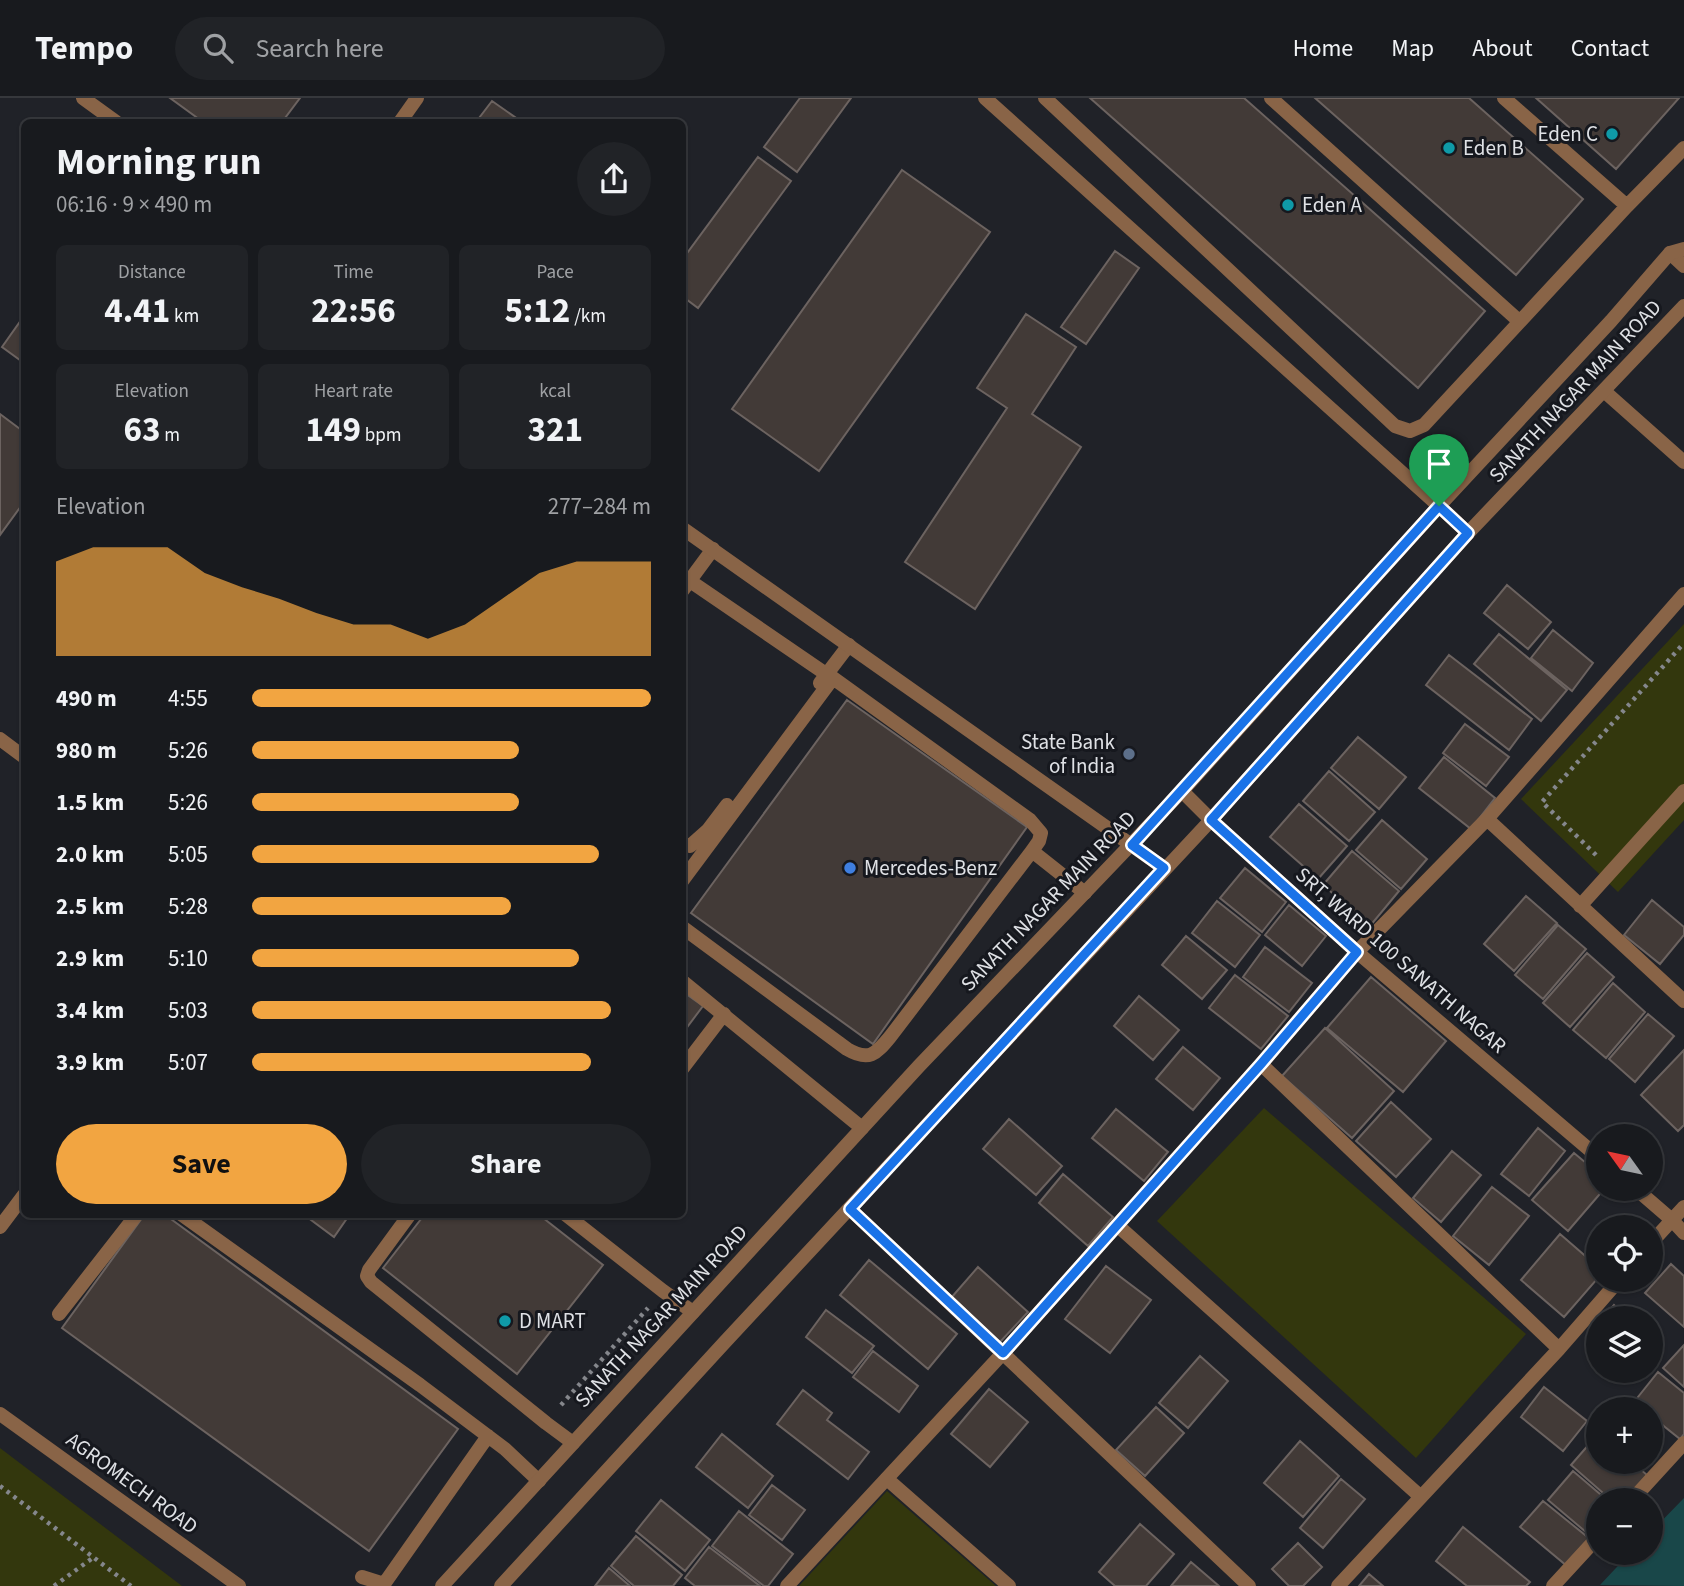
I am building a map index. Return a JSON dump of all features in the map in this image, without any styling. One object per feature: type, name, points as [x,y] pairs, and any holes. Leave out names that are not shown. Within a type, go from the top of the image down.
[{"type":"street","points":[[83,98],[112,119]]},
{"type":"street","points":[[402,119],[417,98]]},
{"type":"street","points":[[985,98],[1468,533]]},
{"type":"street","points":[[1045,98],[1395,426],[1410,430],[1424,425],[1684,148]]},
{"type":"street","points":[[1271,98],[1519,321]]},
{"type":"street","points":[[1504,98],[1627,206]]},
{"type":"street","points":[[1677,251],[1684,266]]},
{"type":"street","name":"SANATH NAGAR MAIN ROAD","points":[[442,1586],[928,1057],[1132,845],[1439,506],[1677,251]]},
{"type":"street","name":"SANATH NAGAR MAIN ROAD","points":[[501,1586],[1211,820],[1468,533],[1684,306]]},
{"type":"street","points":[[1604,391],[1684,462]]},
{"type":"street","points":[[686,531],[1164,868]]},
{"type":"street","points":[[686,931],[847,1049],[867,1056],[878,1051],[890,1037],[1032,852],[1041,833],[1030,820],[830,676],[686,586],[713,550]]},
{"type":"street","points":[[787,1586],[1003,1353],[1261,1064],[1357,952],[1487,819],[1684,594]]},
{"type":"street","points":[[686,875],[851,647]]},
{"type":"street","points":[[686,845],[690,846],[708,830],[830,676]]},
{"type":"street","points":[[0,739],[21,755]]},
{"type":"street","name":"SRT, WARD 100 SANATH NAGAR","points":[[1182,790],[1211,820],[1357,952],[1586,1147]]},
{"type":"street","points":[[1580,906],[1684,791]]},
{"type":"street","points":[[1487,819],[1684,1001]]},
{"type":"street","points":[[1032,852],[1085,893]]},
{"type":"street","points":[[686,984],[862,1128]]},
{"type":"street","points":[[686,1064],[724,1014]]},
{"type":"street","points":[[1261,1064],[1559,1349]]},
{"type":"street","points":[[0,1227],[21,1199]]},
{"type":"street","points":[[1650,1201],[1684,1233]]},
{"type":"street","points":[[1663,1230],[1684,1207]]},
{"type":"street","points":[[850,1209],[1249,1586]]},
{"type":"street","points":[[59,1314],[134,1218]]},
{"type":"street","points":[[187,1218],[420,1385],[505,1449],[539,1481]]},
{"type":"street","points":[[407,1218],[369,1270],[367,1276],[371,1282],[573,1443]]},
{"type":"street","points":[[570,1218],[693,1312]]},
{"type":"street","points":[[1117,1226],[1421,1497]]},
{"type":"street","points":[[1338,1586],[1609,1292]]},
{"type":"street","name":"AGROMECH ROAD","points":[[0,1414],[239,1586]]},
{"type":"street","points":[[362,1577],[384,1584],[488,1436]]},
{"type":"street","points":[[1644,1488],[1681,1451]]},
{"type":"street","points":[[887,1479],[1009,1586]]},
{"type":"street","points":[[1553,1586],[1586,1550]]},
{"type":"path","points":[[1606,847],[1597,857],[1542,802],[1684,643]]},
{"type":"path","points":[[545,1423],[663,1291]]},
{"type":"path","points":[[0,1486],[131,1586]]},
{"type":"path","points":[[54,1586],[94,1558]]},
{"type":"green space","points":[[1684,624],[1684,820],[1618,892],[1521,799]]},
{"type":"green space","points":[[1264,1108],[1526,1334],[1416,1458],[1157,1221]]},
{"type":"green space","points":[[0,1448],[182,1586],[0,1586]]},
{"type":"green space","points":[[887,1491],[996,1586],[799,1586]]},
{"type":"water","points":[[1684,1498],[1684,1586],[1600,1585],[1619,1565],[1663,1565],[1663,1520]]},
{"type":"building","points":[[170,98],[300,98],[284,119],[199,119]]},
{"type":"building","points":[[800,98],[851,98],[797,172],[764,147]]},
{"type":"building","name":"Eden A","points":[[1090,98],[1244,98],[1485,311],[1418,388]]},
{"type":"building","name":"Eden B","points":[[1315,98],[1469,98],[1583,199],[1516,275]]},
{"type":"building","name":"Eden C","points":[[1536,98],[1679,98],[1616,169]]},
{"type":"building","points":[[492,101],[518,119],[478,119]]},
{"type":"building","points":[[758,157],[791,181],[698,308],[686,299],[686,255]]},
{"type":"building","points":[[902,170],[990,232],[819,471],[732,409]]},
{"type":"building","points":[[1115,251],[1139,268],[1086,344],[1061,327]]},
{"type":"building","points":[[1026,314],[1076,347],[1032,414],[1081,447],[975,609],[905,562],[1007,408],[977,388]]},
{"type":"building","points":[[21,320],[21,361],[2,347]]},
{"type":"building","points":[[0,414],[21,430],[21,506],[0,535]]},
{"type":"building","points":[[1507,585],[1551,622],[1528,649],[1484,613]]},
{"type":"building","points":[[1553,630],[1593,663],[1572,691],[1531,658]]},
{"type":"building","points":[[1499,634],[1567,690],[1541,721],[1474,664]]},
{"type":"building","points":[[1449,655],[1532,719],[1509,750],[1426,685]]},
{"type":"building","points":[[847,700],[1027,827],[873,1044],[691,913]]},
{"type":"building","points":[[1465,724],[1509,757],[1486,786],[1443,753]]},
{"type":"building","points":[[1358,737],[1406,777],[1379,809],[1331,768]]},
{"type":"building","points":[[1444,757],[1495,798],[1471,829],[1419,788]]},
{"type":"building","points":[[1329,771],[1375,812],[1349,841],[1303,801]]},
{"type":"building","points":[[1299,804],[1347,846],[1318,879],[1270,837]]},
{"type":"building","points":[[1382,820],[1427,859],[1401,889],[1356,850]]},
{"type":"building","points":[[1352,851],[1399,891],[1370,926],[1323,885]]},
{"type":"building","points":[[1245,868],[1286,902],[1262,932],[1220,898]]},
{"type":"building","points":[[1526,896],[1557,923],[1514,971],[1484,944]]},
{"type":"building","points":[[1652,900],[1684,927],[1684,935],[1660,964],[1624,935]]},
{"type":"building","points":[[1217,901],[1260,935],[1235,967],[1192,933]]},
{"type":"building","points":[[1289,905],[1326,936],[1302,966],[1265,935]]},
{"type":"building","points":[[1558,925],[1586,949],[1543,999],[1515,975]]},
{"type":"building","points":[[1186,936],[1227,970],[1202,999],[1162,965]]},
{"type":"building","points":[[1265,947],[1312,983],[1289,1012],[1243,977]]},
{"type":"building","points":[[1587,953],[1614,977],[1570,1027],[1543,1003]]},
{"type":"building","points":[[1235,975],[1288,1016],[1261,1049],[1209,1008]]},
{"type":"building","points":[[1371,977],[1446,1041],[1403,1092],[1327,1028]]},
{"type":"building","points":[[1613,983],[1645,1012],[1606,1058],[1573,1030]]},
{"type":"building","points":[[686,994],[703,1006],[686,1029]]},
{"type":"building","points":[[1139,996],[1179,1030],[1153,1060],[1114,1026]]},
{"type":"building","points":[[1648,1014],[1674,1036],[1635,1082],[1609,1059]]},
{"type":"building","points":[[1325,1028],[1394,1091],[1352,1138],[1282,1076]]},
{"type":"building","points":[[1183,1047],[1220,1078],[1193,1110],[1156,1079]]},
{"type":"building","points":[[1684,1050],[1684,1125],[1678,1131],[1641,1095]]},
{"type":"building","points":[[1391,1102],[1431,1139],[1396,1177],[1356,1141]]},
{"type":"building","points":[[1116,1109],[1168,1152],[1144,1181],[1092,1138]]},
{"type":"building","points":[[1009,1119],[1062,1166],[1036,1195],[983,1149]]},
{"type":"building","points":[[1538,1128],[1565,1151],[1529,1196],[1501,1174]]},
{"type":"building","points":[[1452,1151],[1481,1175],[1441,1222],[1413,1198]]},
{"type":"building","points":[[1574,1153],[1586,1163],[1586,1201],[1594,1201],[1568,1231],[1532,1200]]},
{"type":"building","points":[[1063,1174],[1113,1217],[1088,1246],[1039,1203]]},
{"type":"building","points":[[1492,1187],[1529,1216],[1489,1265],[1453,1236]]},
{"type":"building","points":[[142,1218],[169,1218],[458,1429],[369,1551],[62,1328]]},
{"type":"building","points":[[308,1218],[347,1218],[334,1237]]},
{"type":"building","name":"D MART","points":[[422,1218],[543,1218],[603,1265],[517,1374],[383,1268]]},
{"type":"building","points":[[1560,1234],[1586,1257],[1586,1292],[1564,1317],[1521,1280]]},
{"type":"building","points":[[869,1260],[957,1334],[928,1369],[840,1295]]},
{"type":"building","points":[[1671,1264],[1684,1276],[1684,1327],[1645,1293],[1663,1292],[1663,1273]]},
{"type":"building","points":[[1106,1266],[1151,1300],[1110,1353],[1065,1319]]},
{"type":"building","points":[[978,1267],[1028,1312],[1000,1342],[951,1298]]},
{"type":"building","points":[[826,1310],[874,1346],[852,1373],[806,1337]]},
{"type":"building","points":[[1684,1345],[1684,1387],[1663,1368]]},
{"type":"building","points":[[873,1351],[918,1386],[899,1412],[853,1377]]},
{"type":"building","points":[[1200,1356],[1228,1381],[1188,1428],[1159,1403]]},
{"type":"building","points":[[1663,1376],[1684,1393],[1684,1434],[1680,1439],[1663,1425],[1663,1397],[1638,1397],[1649,1383],[1663,1383]]},
{"type":"building","points":[[1544,1387],[1586,1422],[1563,1451],[1521,1417]]},
{"type":"building","points":[[989,1389],[1028,1422],[990,1467],[951,1434]]},
{"type":"building","points":[[803,1390],[832,1413],[827,1420],[869,1452],[848,1479],[777,1424]]},
{"type":"building","points":[[1156,1407],[1184,1433],[1145,1476],[1116,1450]]},
{"type":"building","points":[[722,1434],[773,1476],[748,1508],[696,1467]]},
{"type":"building","points":[[1300,1441],[1339,1476],[1303,1517],[1264,1483]]},
{"type":"building","points":[[1586,1448],[1586,1474],[1647,1475],[1637,1488],[1597,1488],[1571,1465]]},
{"type":"building","points":[[1573,1471],[1593,1488],[1586,1488],[1586,1532],[1548,1500]]},
{"type":"building","points":[[1341,1479],[1365,1499],[1323,1548],[1300,1528]]},
{"type":"building","points":[[772,1485],[805,1510],[782,1540],[749,1515]]},
{"type":"building","points":[[661,1500],[710,1540],[685,1571],[636,1531]]},
{"type":"building","points":[[1543,1501],[1586,1536],[1586,1544],[1567,1566],[1520,1527]]},
{"type":"building","points":[[739,1511],[793,1554],[768,1586],[764,1586],[712,1546]]},
{"type":"building","points":[[1140,1524],[1174,1554],[1146,1586],[1115,1586],[1099,1572]]},
{"type":"building","points":[[1463,1527],[1530,1582],[1526,1586],[1467,1586],[1436,1561]]},
{"type":"building","points":[[636,1536],[682,1575],[673,1586],[634,1586],[611,1566]]},
{"type":"building","points":[[1298,1543],[1322,1567],[1303,1586],[1289,1586],[1272,1569]]},
{"type":"building","points":[[709,1547],[760,1586],[695,1586],[685,1578]]},
{"type":"building","points":[[1191,1562],[1219,1586],[1171,1586]]},
{"type":"building","points":[[609,1568],[630,1586],[595,1586]]},
{"type":"building","points":[[1369,1574],[1383,1586],[1359,1586]]},
{"type":"place","name":"Eden C","points":[[1612,134]]},
{"type":"place","name":"Eden B","points":[[1449,148]]},
{"type":"place","name":"Eden A","points":[[1288,205]]},
{"type":"place","name":"State Bank of India","points":[[1129,754]]},
{"type":"place","name":"Mercedes-Benz","points":[[850,868]]},
{"type":"place","name":"D MART","points":[[505,1321]]},
{"type":"route","points":[[1439,506],[1468,533],[1211,820],[1357,952],[1261,1064],[1003,1353],[850,1209],[1164,868],[1132,845],[1439,506]]}]
